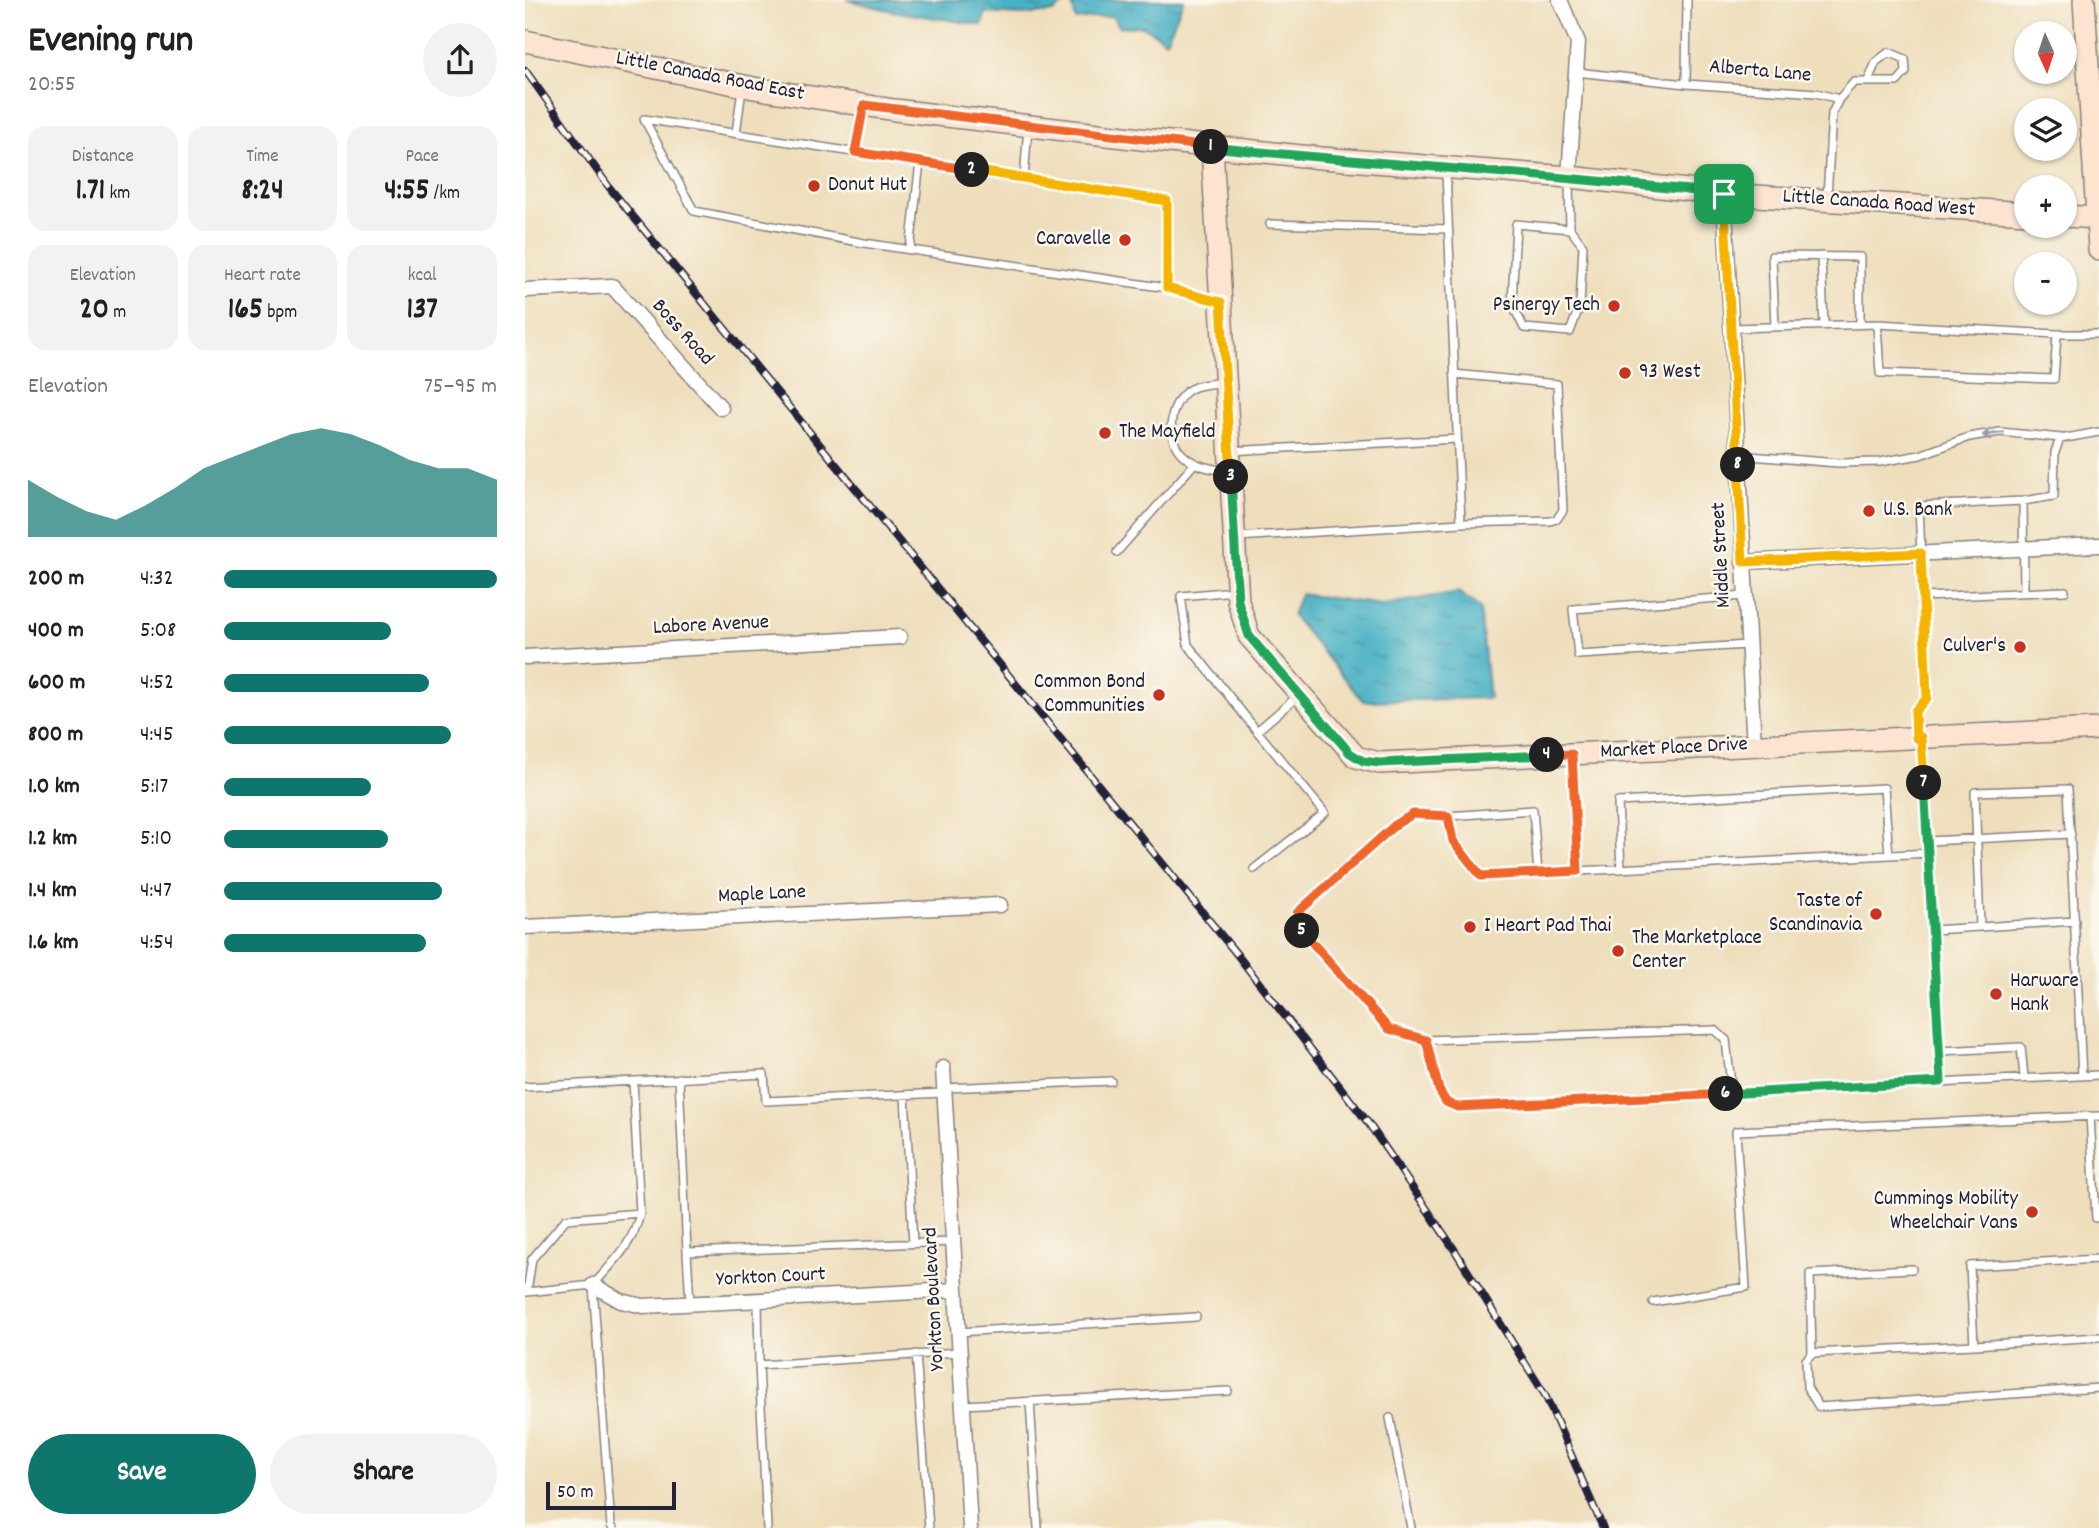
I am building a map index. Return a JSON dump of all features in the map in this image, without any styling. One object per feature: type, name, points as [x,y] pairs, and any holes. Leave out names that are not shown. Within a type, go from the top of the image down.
[{"type":"street","points":[[1560,0],[1578,42],[1569,177]]},
{"type":"street","points":[[2084,0],[2094,78],[2099,250]]},
{"type":"street","name":"Little Canada Road East","points":[[525,41],[743,86],[895,110]]},
{"type":"street","name":"Little Canada Road West","points":[[895,110],[1212,147],[1569,177],[1724,194],[2014,213]]},
{"type":"street","name":"Market Place Drive","points":[[1212,147],[1238,601],[1249,636],[1350,753],[1372,763],[2099,729]]},
{"type":"street","name":"Middle Street","points":[[1724,194],[1754,746]]},
{"type":"street","points":[[2077,217],[2097,218]]},
{"type":"street","name":"Boss Road","points":[[525,290],[612,286],[721,408]]},
{"type":"street","points":[[1743,562],[2099,545]]},
{"type":"street","name":"Labore Avenue","points":[[525,657],[899,637]]},
{"type":"street","name":"Maple Lane","points":[[525,927],[1000,905]]},
{"type":"street","name":"Yorkton Boulevard","points":[[943,1068],[970,1528]]},
{"type":"street","name":"Yorkton Court","points":[[593,1285],[621,1301],[643,1306],[955,1290]]},
{"type":"lane","points":[[1686,84],[1688,0]]},
{"type":"lane","points":[[1839,99],[1854,82],[1897,82],[1906,72],[1905,59],[1889,52],[1876,62],[1868,81]]},
{"type":"lane","name":"Alberta Lane","points":[[1576,72],[1686,84],[1816,93],[1839,99],[1832,113],[1827,200]]},
{"type":"lane","points":[[736,133],[743,86]]},
{"type":"lane","points":[[855,152],[864,105]]},
{"type":"lane","points":[[1167,288],[1167,201],[644,119],[694,211],[910,250],[1167,288],[1221,302]]},
{"type":"lane","points":[[1024,179],[1028,126]]},
{"type":"lane","points":[[910,250],[920,162]]},
{"type":"lane","points":[[1446,167],[1461,523]]},
{"type":"lane","points":[[1569,177],[1570,229],[1583,246],[1580,305],[1570,332],[1524,328],[1512,304],[1516,224],[1570,229]]},
{"type":"lane","points":[[1270,224],[1448,229]]},
{"type":"lane","points":[[1775,326],[1772,256],[1860,257],[1860,324]]},
{"type":"lane","points":[[1821,256],[1824,325]]},
{"type":"lane","points":[[1731,328],[1877,324],[2099,334]]},
{"type":"lane","points":[[1877,324],[1879,373],[2054,379],[2056,334]]},
{"type":"lane","points":[[1234,537],[1557,519],[1563,510],[1557,384],[1454,374]]},
{"type":"lane","points":[[1226,382],[1194,387],[1182,395],[1177,405],[1171,432],[1181,453],[1195,463],[1457,439]]},
{"type":"lane","points":[[1737,455],[1838,463],[1880,462],[1920,455],[1969,437],[2000,432],[2061,438],[2099,432]]},
{"type":"lane","points":[[1941,1082],[1929,853],[1915,711],[1927,698],[1919,506],[2023,501],[2054,496],[2055,452],[2061,438]]},
{"type":"lane","points":[[1117,552],[1195,463]]},
{"type":"lane","points":[[2023,501],[2024,592]]},
{"type":"lane","points":[[1238,590],[1181,596],[1188,645],[1325,813],[1254,869]]},
{"type":"lane","points":[[1923,597],[2065,591]]},
{"type":"lane","points":[[1745,596],[1573,609],[1578,655],[1748,645]]},
{"type":"lane","points":[[1257,730],[1300,694]]},
{"type":"lane","points":[[1572,754],[1578,871]]},
{"type":"lane","points":[[1621,869],[1618,802],[1884,788],[1889,855]]},
{"type":"lane","points":[[1980,928],[1975,792],[2068,789],[2082,1076]]},
{"type":"lane","points":[[1538,873],[1533,810],[1448,816],[1413,814],[1395,825],[1297,913],[1299,926],[1389,1029],[1426,1040],[1715,1030],[1726,1040],[1732,1093]]},
{"type":"lane","points":[[1448,816],[1453,841],[1481,876],[1929,853]]},
{"type":"lane","points":[[1928,841],[2071,834]]},
{"type":"lane","points":[[1933,930],[2075,921]]},
{"type":"lane","points":[[1426,1040],[1439,1090],[1446,1102],[1457,1107],[2099,1075]]},
{"type":"lane","points":[[1940,1051],[2021,1047],[2024,1077]]},
{"type":"lane","points":[[525,1087],[764,1073],[767,1101],[1111,1081]]},
{"type":"lane","points":[[679,1078],[690,1303]]},
{"type":"lane","points":[[633,1081],[640,1213],[630,1241],[593,1285],[526,1292],[531,1259],[566,1219],[640,1213]]},
{"type":"lane","points":[[905,1095],[913,1243]]},
{"type":"lane","points":[[2090,1116],[2096,1218]]},
{"type":"lane","points":[[1653,1302],[1746,1287],[1736,1131],[2099,1116]]},
{"type":"lane","points":[[687,1252],[952,1242]]},
{"type":"lane","points":[[1974,1345],[1971,1266],[2099,1259]]},
{"type":"lane","points":[[1912,1269],[1810,1274],[1812,1353],[1806,1360],[1807,1387],[1819,1407],[2099,1388]]},
{"type":"lane","points":[[593,1285],[613,1528]]},
{"type":"lane","points":[[758,1300],[767,1528]]},
{"type":"lane","points":[[958,1332],[1196,1317]]},
{"type":"lane","points":[[1812,1353],[2099,1337]]},
{"type":"lane","points":[[759,1366],[959,1352]]},
{"type":"lane","points":[[916,1354],[929,1528]]},
{"type":"lane","points":[[962,1405],[1228,1391]]},
{"type":"lane","points":[[1030,1401],[1038,1528]]},
{"type":"lane","points":[[1390,1418],[1411,1528]]},
{"type":"water","points":[[847,0],[1070,0],[1053,12],[1024,15],[985,13],[982,25],[897,12]]},
{"type":"water","points":[[1071,0],[1184,0],[1166,41],[1143,26],[1120,27],[1112,16],[1076,20]]},
{"type":"water","points":[[1458,592],[1480,608],[1489,698],[1363,701],[1292,615],[1300,594],[1384,605]]},
{"type":"railway","points":[[525,70],[609,187],[1235,952],[1369,1124],[1454,1249],[1545,1395],[1603,1528]]},
{"type":"place","name":"Donut Hut","points":[[814,186]]},
{"type":"place","name":"Caravelle","points":[[1125,240]]},
{"type":"place","name":"Psinergy Tech","points":[[1614,306]]},
{"type":"place","name":"93 West","points":[[1625,373]]},
{"type":"place","name":"The Mayfield","points":[[1105,433]]},
{"type":"place","name":"U.S. Bank","points":[[1869,511]]},
{"type":"place","name":"Culver's","points":[[2020,647]]},
{"type":"place","name":"Common Bond Communities","points":[[1159,695]]},
{"type":"place","name":"Taste of Scandinavia","points":[[1876,914]]},
{"type":"place","name":"I Heart Pad Thai","points":[[1470,927]]},
{"type":"place","name":"The Marketplace Center","points":[[1618,951]]},
{"type":"place","name":"Harware Hank","points":[[1996,994]]},
{"type":"place","name":"Cummings Mobility Wheelchair Vans","points":[[2032,1212]]},
{"type":"route","points":[[864,105],[1212,147],[1569,177],[1724,194],[1743,562],[1921,553],[1927,698],[1915,711],[1916,738],[1921,737],[1941,1082],[1457,1107],[1446,1102],[1439,1090],[1426,1040],[1389,1029],[1299,926],[1297,913],[1395,825],[1413,814],[1448,816],[1453,841],[1481,876],[1578,871],[1572,754],[1372,763],[1350,753],[1249,636],[1238,601],[1221,302],[1167,288],[1167,201],[855,152],[864,105]]}]
